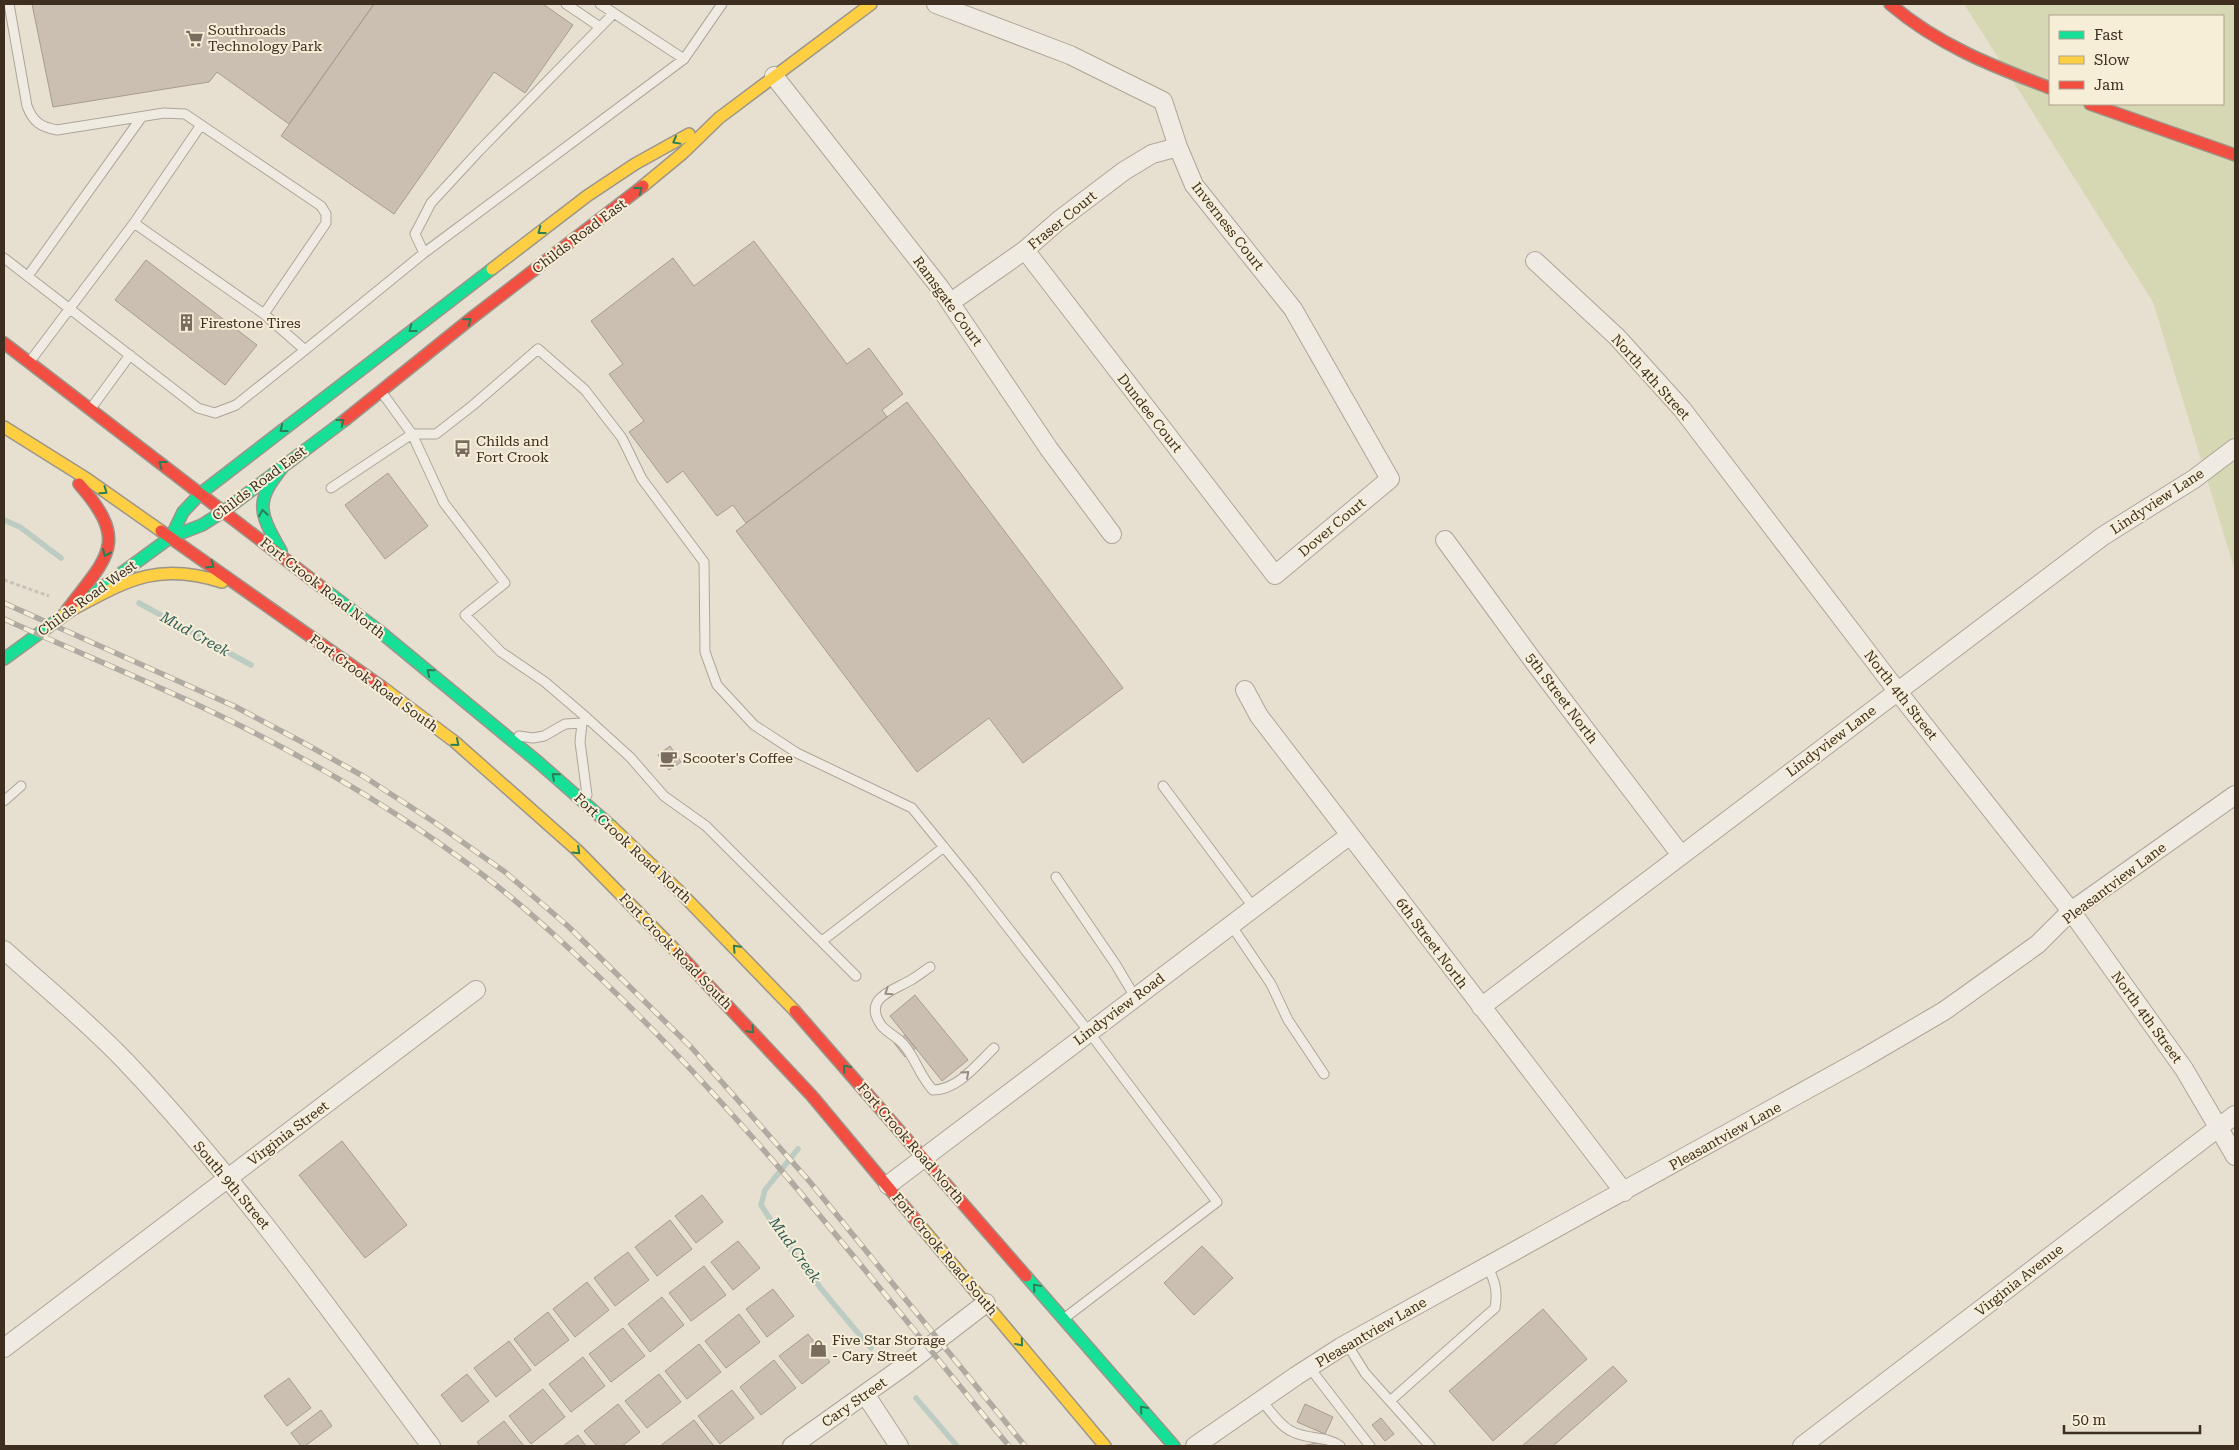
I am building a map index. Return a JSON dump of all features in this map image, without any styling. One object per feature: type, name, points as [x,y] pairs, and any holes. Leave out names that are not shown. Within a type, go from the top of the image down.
[{"type":"main road","name":"Childs Road East","points":[[171,537],[202,525],[224,511],[382,392],[474,317],[646,184],[683,153],[719,118],[871,4]]},
{"type":"main road","points":[[1890,4],[1937,40],[1964,56],[2049,88]]},
{"type":"main road","points":[[2093,105],[2235,156]]},
{"type":"main road","name":"Childs Road East","points":[[171,537],[183,512],[201,493],[587,196],[635,164],[719,118]]},
{"type":"main road","name":"Fort Crook Road North","points":[[4,343],[378,630],[588,806],[679,891],[802,1018],[1174,1446]]},
{"type":"main road","points":[[4,427],[171,537]]},
{"type":"main road","points":[[52,457],[93,499],[108,524],[111,535],[105,556],[64,614]]},
{"type":"main road","points":[[284,557],[265,522],[262,508],[263,494],[270,481],[286,464]]},
{"type":"main road","name":"Fort Crook Road South","points":[[171,537],[381,686],[455,742],[578,851],[735,1012],[812,1096],[1105,1446]]},
{"type":"main road","name":"Childs Road West","points":[[4,659],[171,537]]},
{"type":"main road","points":[[64,614],[138,577],[171,571],[189,572],[210,577],[253,595]]},
{"type":"street","name":"Inverness Court","points":[[936,4],[1070,55],[1164,101],[1178,147],[1194,185],[1293,309],[1390,479]]},
{"type":"street","name":"Ramsgate Court","points":[[774,76],[951,302],[1049,449],[1112,534]]},
{"type":"street","name":"Fraser Court","points":[[951,302],[1025,250],[1058,221],[1124,171],[1152,154],[1178,147]]},
{"type":"street","name":"Dundee Court","points":[[1025,250],[1274,575]]},
{"type":"street","name":"North 4th Street","points":[[1535,261],[1617,337],[1682,409],[1898,692],[2071,911],[2184,1068],[2235,1156]]},
{"type":"street","name":"Lindyview Lane","points":[[1481,1007],[2103,536],[2194,479],[2235,448]]},
{"type":"street","name":"Dover Court","points":[[1274,575],[1390,479]]},
{"type":"street","name":"5th Street North","points":[[1445,540],[1534,662],[1681,855]]},
{"type":"street","name":"6th Street North","points":[[1245,690],[1259,716],[1624,1192]]},
{"type":"street","name":"Pleasantview Lane","points":[[1195,1446],[1309,1367],[1347,1344],[1624,1192],[1944,1011],[2038,944],[2071,911],[2235,795]]},
{"type":"street","name":"Lindyview Road","points":[[888,1185],[1350,835]]},
{"type":"street","name":"South 9th Street","points":[[4,950],[125,1061],[228,1178],[265,1224],[430,1446]]},
{"type":"street","name":"Virginia Street","points":[[4,1348],[476,990]]},
{"type":"street","name":"Virginia Avenue","points":[[1802,1446],[2235,1115]]},
{"type":"street","name":"Cary Street","points":[[792,1446],[986,1303]]},
{"type":"street","points":[[864,1394],[900,1446]]},
{"type":"lane","points":[[9,4],[27,106],[32,118],[43,128],[57,130],[164,113],[185,114],[296,187],[321,206],[326,214],[326,223],[264,314]]},
{"type":"lane","points":[[566,4],[600,27]]},
{"type":"lane","points":[[600,4],[684,59]]},
{"type":"lane","points":[[4,258],[198,408],[215,413],[236,405],[424,253],[684,59],[722,4]]},
{"type":"lane","points":[[424,253],[415,234],[431,203],[479,151],[614,13]]},
{"type":"lane","points":[[28,276],[141,118]]},
{"type":"lane","points":[[29,362],[71,309],[134,223],[201,125]]},
{"type":"lane","points":[[134,223],[264,314],[304,350]]},
{"type":"lane","points":[[331,488],[412,434],[436,434],[472,406],[538,349],[585,390],[622,438],[642,479],[704,562],[705,652],[717,685],[754,725],[797,754],[912,808],[1089,1032],[1217,1202],[1064,1319]]},
{"type":"lane","points":[[90,409],[130,355]]},
{"type":"lane","points":[[382,392],[412,434],[444,503],[505,583],[465,616],[501,652],[545,682],[585,721],[630,757],[664,796],[706,826],[856,976]]},
{"type":"lane","points":[[504,734],[533,738],[544,736],[565,724],[585,721]]},
{"type":"lane","points":[[585,721],[580,742],[588,806]]},
{"type":"lane","points":[[4,801],[21,786]]},
{"type":"lane","points":[[1163,786],[1254,908]]},
{"type":"lane","points":[[822,941],[944,847]]},
{"type":"lane","points":[[1056,877],[1116,965],[1135,997]]},
{"type":"lane","points":[[1231,925],[1272,984],[1288,1020],[1324,1074]]},
{"type":"lane","points":[[930,967],[883,994],[877,1003],[876,1011],[877,1018],[882,1027],[904,1045],[925,1082],[933,1090],[942,1090],[952,1086],[994,1048]]},
{"type":"lane","points":[[1390,1401],[1495,1308],[1498,1294],[1496,1284],[1488,1267]]},
{"type":"lane","points":[[1347,1344],[1366,1373],[1430,1446]]},
{"type":"lane","points":[[1309,1367],[1370,1446]]},
{"type":"lane","points":[[1261,1400],[1291,1432],[1331,1440],[1340,1446]]},
{"type":"path","points":[[4,580],[47,595],[64,614]]},
{"type":"green space","points":[[1964,4],[2235,4],[2235,571],[2153,302]]},
{"type":"building","name":"Southroads Technology Park","points":[[32,4],[374,4],[289,124],[217,72],[209,82],[53,107]]},
{"type":"building","points":[[374,4],[543,4],[573,25],[525,93],[494,72],[394,214],[281,136]]},
{"type":"building","points":[[754,241],[847,364],[869,348],[903,394],[882,410],[887,417],[746,523],[733,505],[717,516],[683,471],[667,483],[629,432],[644,421],[609,374],[623,364],[591,321],[673,258],[694,286]]},
{"type":"building","name":"Firestone Tires","points":[[146,260],[257,345],[225,385],[115,300]]},
{"type":"building","points":[[907,402],[1123,688],[1023,763],[989,718],[917,772],[736,531]]},
{"type":"building","points":[[388,473],[428,526],[385,559],[345,505]]},
{"type":"building","points":[[670,746],[681,762],[669,770],[658,755]]},
{"type":"building","points":[[915,995],[968,1060],[942,1081],[890,1016]]},
{"type":"building","points":[[905,1035],[916,1048],[905,1057],[894,1043]]},
{"type":"building","points":[[342,1141],[407,1225],[365,1258],[299,1175]]},
{"type":"building","points":[[702,1195],[723,1222],[696,1243],[675,1216]]},
{"type":"building","points":[[670,1220],[692,1249],[657,1276],[635,1247]]},
{"type":"building","points":[[738,1241],[760,1268],[733,1290],[711,1262]]},
{"type":"building","points":[[1202,1246],[1233,1278],[1194,1315],[1164,1283]]},
{"type":"building","points":[[628,1252],[649,1280],[615,1306],[594,1278]]},
{"type":"building","points":[[704,1266],[726,1295],[691,1321],[669,1293]]},
{"type":"building","points":[[587,1282],[609,1310],[575,1337],[553,1309]]},
{"type":"building","points":[[773,1289],[794,1316],[767,1337],[746,1309]]},
{"type":"building","points":[[662,1297],[684,1325],[650,1352],[628,1324]]},
{"type":"building","points":[[1543,1309],[1587,1359],[1493,1441],[1449,1391]]},
{"type":"building","points":[[548,1312],[569,1340],[535,1366],[514,1339]]},
{"type":"building","points":[[739,1314],[760,1342],[726,1368],[705,1341]]},
{"type":"building","points":[[623,1328],[645,1356],[611,1382],[589,1354]]},
{"type":"building","points":[[808,1334],[830,1362],[802,1384],[779,1356]]},
{"type":"building","points":[[509,1341],[531,1370],[496,1397],[474,1368]]},
{"type":"building","points":[[699,1344],[721,1372],[687,1399],[665,1371]]},
{"type":"building","points":[[583,1357],[605,1386],[571,1412],[549,1384]]},
{"type":"building","points":[[774,1360],[796,1388],[761,1415],[740,1387]]},
{"type":"building","points":[[1613,1366],[1627,1381],[1553,1446],[1522,1446]]},
{"type":"building","points":[[467,1374],[489,1401],[462,1422],[441,1395]]},
{"type":"building","points":[[659,1374],[681,1402],[647,1428],[625,1401]]},
{"type":"building","points":[[289,1378],[311,1408],[287,1426],[264,1396]]},
{"type":"building","points":[[543,1389],[565,1417],[531,1444],[509,1416]]},
{"type":"building","points":[[732,1390],[754,1418],[720,1444],[698,1416]]},
{"type":"building","points":[[618,1404],[640,1432],[622,1446],[597,1446],[584,1431]]},
{"type":"building","points":[[1305,1404],[1333,1417],[1325,1434],[1297,1422]]},
{"type":"building","points":[[321,1410],[332,1426],[305,1446],[301,1446],[291,1433]]},
{"type":"building","points":[[1381,1418],[1394,1434],[1385,1441],[1372,1425]]},
{"type":"building","points":[[694,1420],[714,1446],[660,1446]]},
{"type":"building","points":[[504,1421],[524,1446],[480,1446],[477,1442]]},
{"type":"building","points":[[578,1435],[586,1446],[563,1446]]},
{"type":"building","points":[[1323,1442],[1326,1446],[1301,1446]]},
{"type":"waterway","name":"Mud Creek","points":[[4,520],[20,527],[61,558]]},
{"type":"waterway","name":"Mud Creek","points":[[139,603],[251,665]]},
{"type":"waterway","name":"Mud Creek","points":[[798,1149],[765,1190],[761,1205],[813,1279],[871,1348]]},
{"type":"waterway","name":"Mud Creek","points":[[916,1398],[957,1446]]},
{"type":"railway","points":[[4,603],[236,707],[302,742],[363,776],[434,822],[505,872],[569,927],[691,1047],[810,1182],[1025,1446]]},
{"type":"railway","points":[[4,619],[179,697],[276,744],[348,784],[417,828],[521,905],[610,987],[728,1110],[824,1220],[1009,1446]]},
{"type":"traffic: fast","points":[[171,537],[183,512],[201,493],[492,269]]},
{"type":"traffic: fast","points":[[4,659],[171,537],[202,525],[224,511],[345,420]]},
{"type":"traffic: fast","points":[[281,551],[267,525],[263,506],[264,496],[286,463]]},
{"type":"traffic: fast","points":[[324,589],[378,630],[538,762],[611,826]]},
{"type":"traffic: fast","points":[[1026,1276],[1174,1446]]},
{"type":"traffic: slow","points":[[643,186],[683,153],[719,118],[871,4]]},
{"type":"traffic: slow","points":[[492,269],[587,196],[635,164],[689,134]]},
{"type":"traffic: slow","points":[[4,427],[87,479],[161,531]]},
{"type":"traffic: slow","points":[[64,614],[122,584],[158,574],[177,573],[222,582]]},
{"type":"traffic: slow","points":[[382,687],[455,742],[578,851],[678,953]]},
{"type":"traffic: slow","points":[[611,826],[679,891],[795,1011]]},
{"type":"traffic: slow","points":[[918,1223],[1105,1446]]},
{"type":"traffic: jam","points":[[1890,4],[1946,43],[1987,63],[2049,88]]},
{"type":"traffic: jam","points":[[2093,105],[2235,155]]},
{"type":"traffic: jam","points":[[345,420],[473,317],[643,186]]},
{"type":"traffic: jam","points":[[4,343],[324,589]]},
{"type":"traffic: jam","points":[[67,610],[93,576],[108,548],[108,535],[104,521],[95,504],[79,484]]},
{"type":"traffic: jam","points":[[161,531],[382,687]]},
{"type":"traffic: jam","points":[[678,953],[812,1096],[918,1223]]},
{"type":"traffic: jam","points":[[795,1011],[1026,1276]]},
{"type":"place","name":"Southroads Technology Park","points":[[194,38]]},
{"type":"place","name":"Firestone Tires","points":[[186,323]]},
{"type":"place","name":"Childs and Fort Crook","points":[[462,449]]},
{"type":"place","name":"Scooter's Coffee","points":[[669,758]]},
{"type":"place","name":"Five Star Storage - Cary Street","points":[[818,1348]]}]
